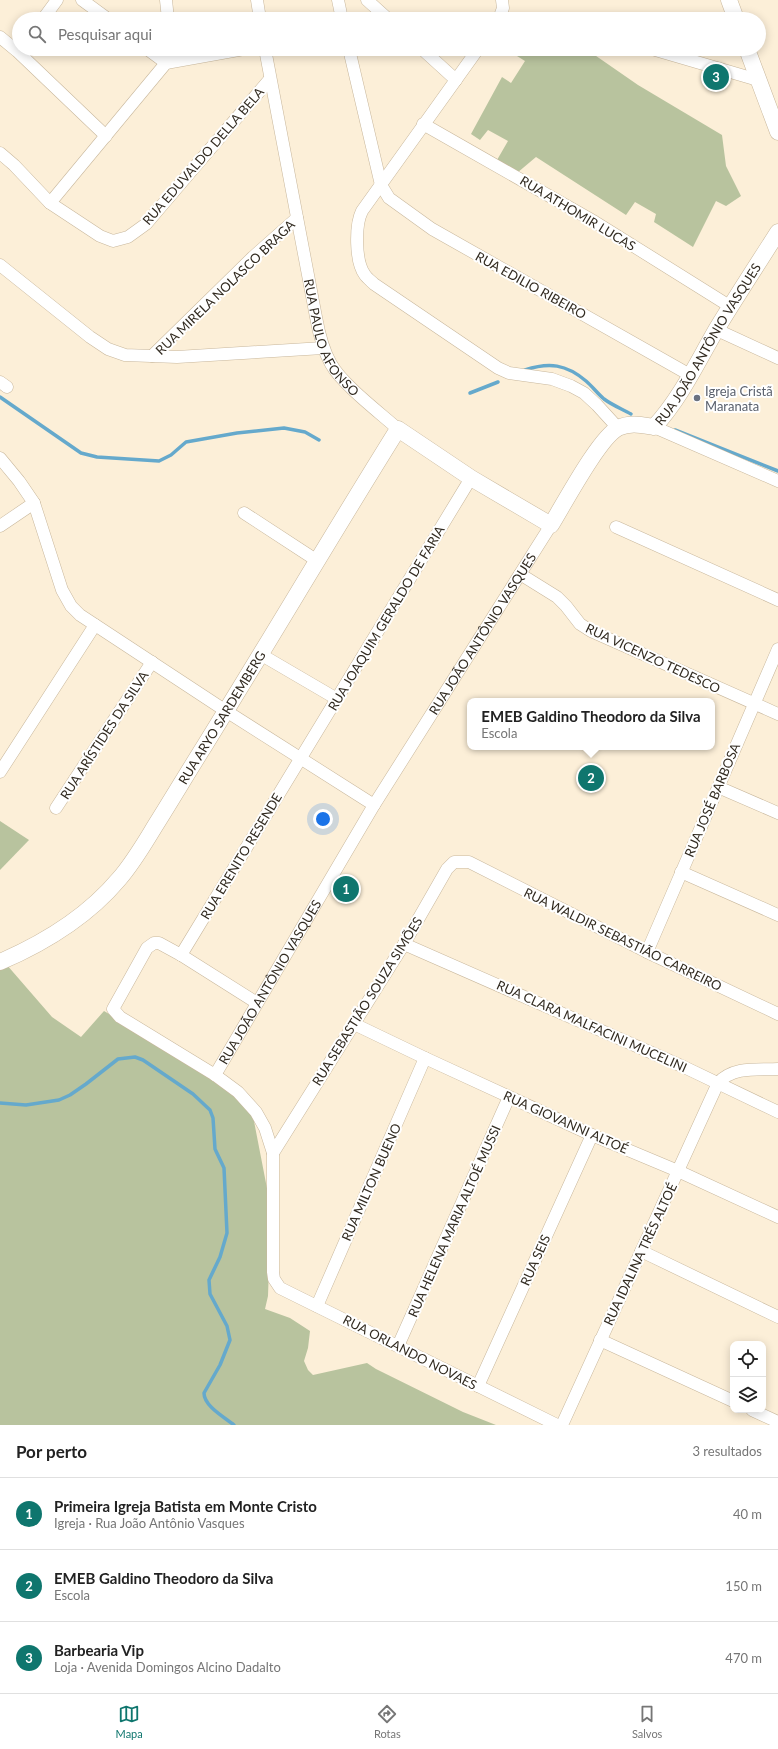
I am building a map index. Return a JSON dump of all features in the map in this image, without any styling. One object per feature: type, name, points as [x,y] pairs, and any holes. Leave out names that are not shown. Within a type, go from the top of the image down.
[{"type":"street","points":[[48,12],[57,0]]},
{"type":"street","points":[[82,0],[98,12]]},
{"type":"street","points":[[166,0],[167,12]]},
{"type":"street","points":[[257,0],[259,12]]},
{"type":"street","points":[[338,0],[341,12]]},
{"type":"street","points":[[367,0],[380,12]]},
{"type":"street","points":[[502,0],[503,8],[502,12]]},
{"type":"street","points":[[729,0],[733,12]]},
{"type":"street","points":[[0,37],[12,46]]},
{"type":"street","points":[[23,56],[106,136]]},
{"type":"street","points":[[156,56],[166,63],[205,56]]},
{"type":"street","points":[[50,203],[166,63],[168,56]]},
{"type":"street","name":"RUA PAULO AFONSO","points":[[266,56],[316,318],[323,348],[331,366],[341,378],[398,429],[471,478],[551,525]]},
{"type":"street","points":[[351,56],[380,184]]},
{"type":"street","points":[[430,56],[456,80]]},
{"type":"street","points":[[473,56],[380,184],[359,218],[357,231],[360,266],[365,275],[374,284],[498,368],[509,373],[552,380],[578,390],[597,405],[618,428]]},
{"type":"street","points":[[676,56],[758,80]]},
{"type":"street","points":[[749,56],[778,132]]},
{"type":"street","name":"RUA EDUVALDO DELLA BELA","points":[[0,153],[14,165],[50,203],[100,236],[113,240],[128,237],[146,224],[155,214],[270,79]]},
{"type":"street","name":"RUA ATHOMIR LUCAS","points":[[423,124],[595,222],[731,307]]},
{"type":"street","name":"RUA EDILIO RIBEIRO","points":[[380,184],[389,198],[432,229],[690,375]]},
{"type":"street","name":"RUA MIRELA NOLASCO BRAGA","points":[[152,356],[253,257],[297,218]]},
{"type":"street","name":"RUA JOÃO ANTÔNIO VASQUES","points":[[215,1075],[256,1003],[374,805],[602,443],[618,428],[635,424],[654,427],[675,401],[778,232]]},
{"type":"street","points":[[0,265],[90,337],[108,348],[125,355],[177,357],[323,348]]},
{"type":"street","points":[[717,330],[778,358]]},
{"type":"street","points":[[654,427],[778,481]]},
{"type":"street","name":"RUA ARYO SARDEMBERG","points":[[0,962],[21,953],[48,937],[87,910],[120,878],[138,852],[226,711],[316,560],[398,429]]},
{"type":"street","points":[[0,458],[19,481],[34,503],[62,590],[71,606],[94,625],[374,805]]},
{"type":"street","name":"RUA JOAQUIM GERALDO DE FARIA","points":[[301,758],[471,478]]},
{"type":"street","points":[[0,526],[34,503]]},
{"type":"street","points":[[244,513],[316,560]]},
{"type":"street","points":[[616,527],[778,600]]},
{"type":"street","name":"RUA VICENZO TEDESCO","points":[[520,574],[557,597],[580,624],[591,631],[778,714]]},
{"type":"street","points":[[0,772],[94,625]]},
{"type":"street","name":"RUA JOSÉ BARBOSA","points":[[647,952],[778,650]]},
{"type":"street","points":[[260,654],[337,699]]},
{"type":"street","name":"RUA ARÍSTIDES DA SILVA","points":[[56,808],[152,662]]},
{"type":"street","name":"RUA ERENITO RESENDE","points":[[182,954],[301,758]]},
{"type":"street","points":[[718,787],[778,814]]},
{"type":"street","name":"RUA SEBASTIÃO SOUZA SIMÕES","points":[[273,1152],[404,944],[447,869],[454,862],[468,862]]},
{"type":"street","name":"RUA WALDIR SEBASTIÃO CARREIRO","points":[[468,862],[647,952],[778,1014]]},
{"type":"street","points":[[681,872],[778,915]]},
{"type":"street","points":[[256,1003],[182,954],[159,943],[154,943],[147,948],[113,1009],[120,1017],[215,1075],[238,1092],[256,1112],[265,1128],[273,1152]]},
{"type":"street","name":"RUA CLARA MALFACINI MUCELINI","points":[[404,944],[718,1083],[778,1112]]},
{"type":"street","name":"RUA GIOVANNI ALTOÉ","points":[[354,1024],[592,1135],[678,1170],[778,1217]]},
{"type":"street","name":"RUA MILTON BUENO","points":[[317,1306],[425,1058]]},
{"type":"street","points":[[718,1083],[725,1075],[734,1072],[778,1069]]},
{"type":"street","name":"RUA IDALINA TRÉS ALTOÉ","points":[[562,1425],[640,1251],[718,1083]]},
{"type":"street","name":"RUA HELENA MARIA ALTOÉ MUSSI","points":[[398,1346],[510,1097]]},
{"type":"street","name":"RUA SEIS","points":[[478,1386],[592,1135]]},
{"type":"street","name":"RUA ORLANDO NOVAES","points":[[273,1152],[273,1272],[276,1283],[280,1288],[557,1425]]},
{"type":"street","points":[[640,1251],[778,1317]]},
{"type":"street","points":[[600,1340],[730,1400]]},
{"type":"street","points":[[758,1413],[778,1422]]},
{"type":"green space","points":[[517,56],[596,56],[638,85],[722,135],[726,166],[741,196],[726,206],[716,201],[693,247],[654,222],[656,214],[635,202],[626,215],[536,157],[517,173],[497,160],[508,141],[488,130],[480,140],[471,134],[502,77],[511,83],[525,61]]},
{"type":"green space","points":[[0,821],[29,840],[0,870]]},
{"type":"green space","points":[[0,957],[52,1017],[81,1037],[104,1011],[203,1070],[226,1086],[253,1116],[271,1209],[268,1296],[265,1309],[290,1318],[310,1331],[308,1348],[304,1361],[308,1370],[313,1375],[367,1363],[376,1369],[463,1412],[496,1425],[0,1425]]},
{"type":"waterway","points":[[525,370],[550,365],[564,368],[579,375],[601,397],[631,414]]},
{"type":"waterway","points":[[470,393],[498,382]]},
{"type":"waterway","points":[[0,397],[81,453],[97,457],[159,461],[171,455],[186,442],[237,433],[284,428],[305,432],[319,440]]},
{"type":"waterway","points":[[675,430],[778,471]]},
{"type":"waterway","points":[[0,1103],[26,1105],[59,1100],[70,1095],[86,1084],[118,1059],[135,1057],[143,1060],[193,1094],[210,1110],[213,1118],[215,1149],[224,1168],[227,1233],[220,1257],[209,1280],[210,1294],[227,1326],[230,1340],[220,1365],[204,1393],[205,1398],[211,1407],[234,1425]]},
{"type":"place","name":"Barbearia Vip","points":[[716,77]]},
{"type":"place","name":"Igreja Cristã Maranata","points":[[697,398]]},
{"type":"place","name":"EMEB Galdino Theodoro da Silva","points":[[591,778]]},
{"type":"place","name":"Primeira Igreja Batista em Monte Cristo","points":[[346,889]]}]
